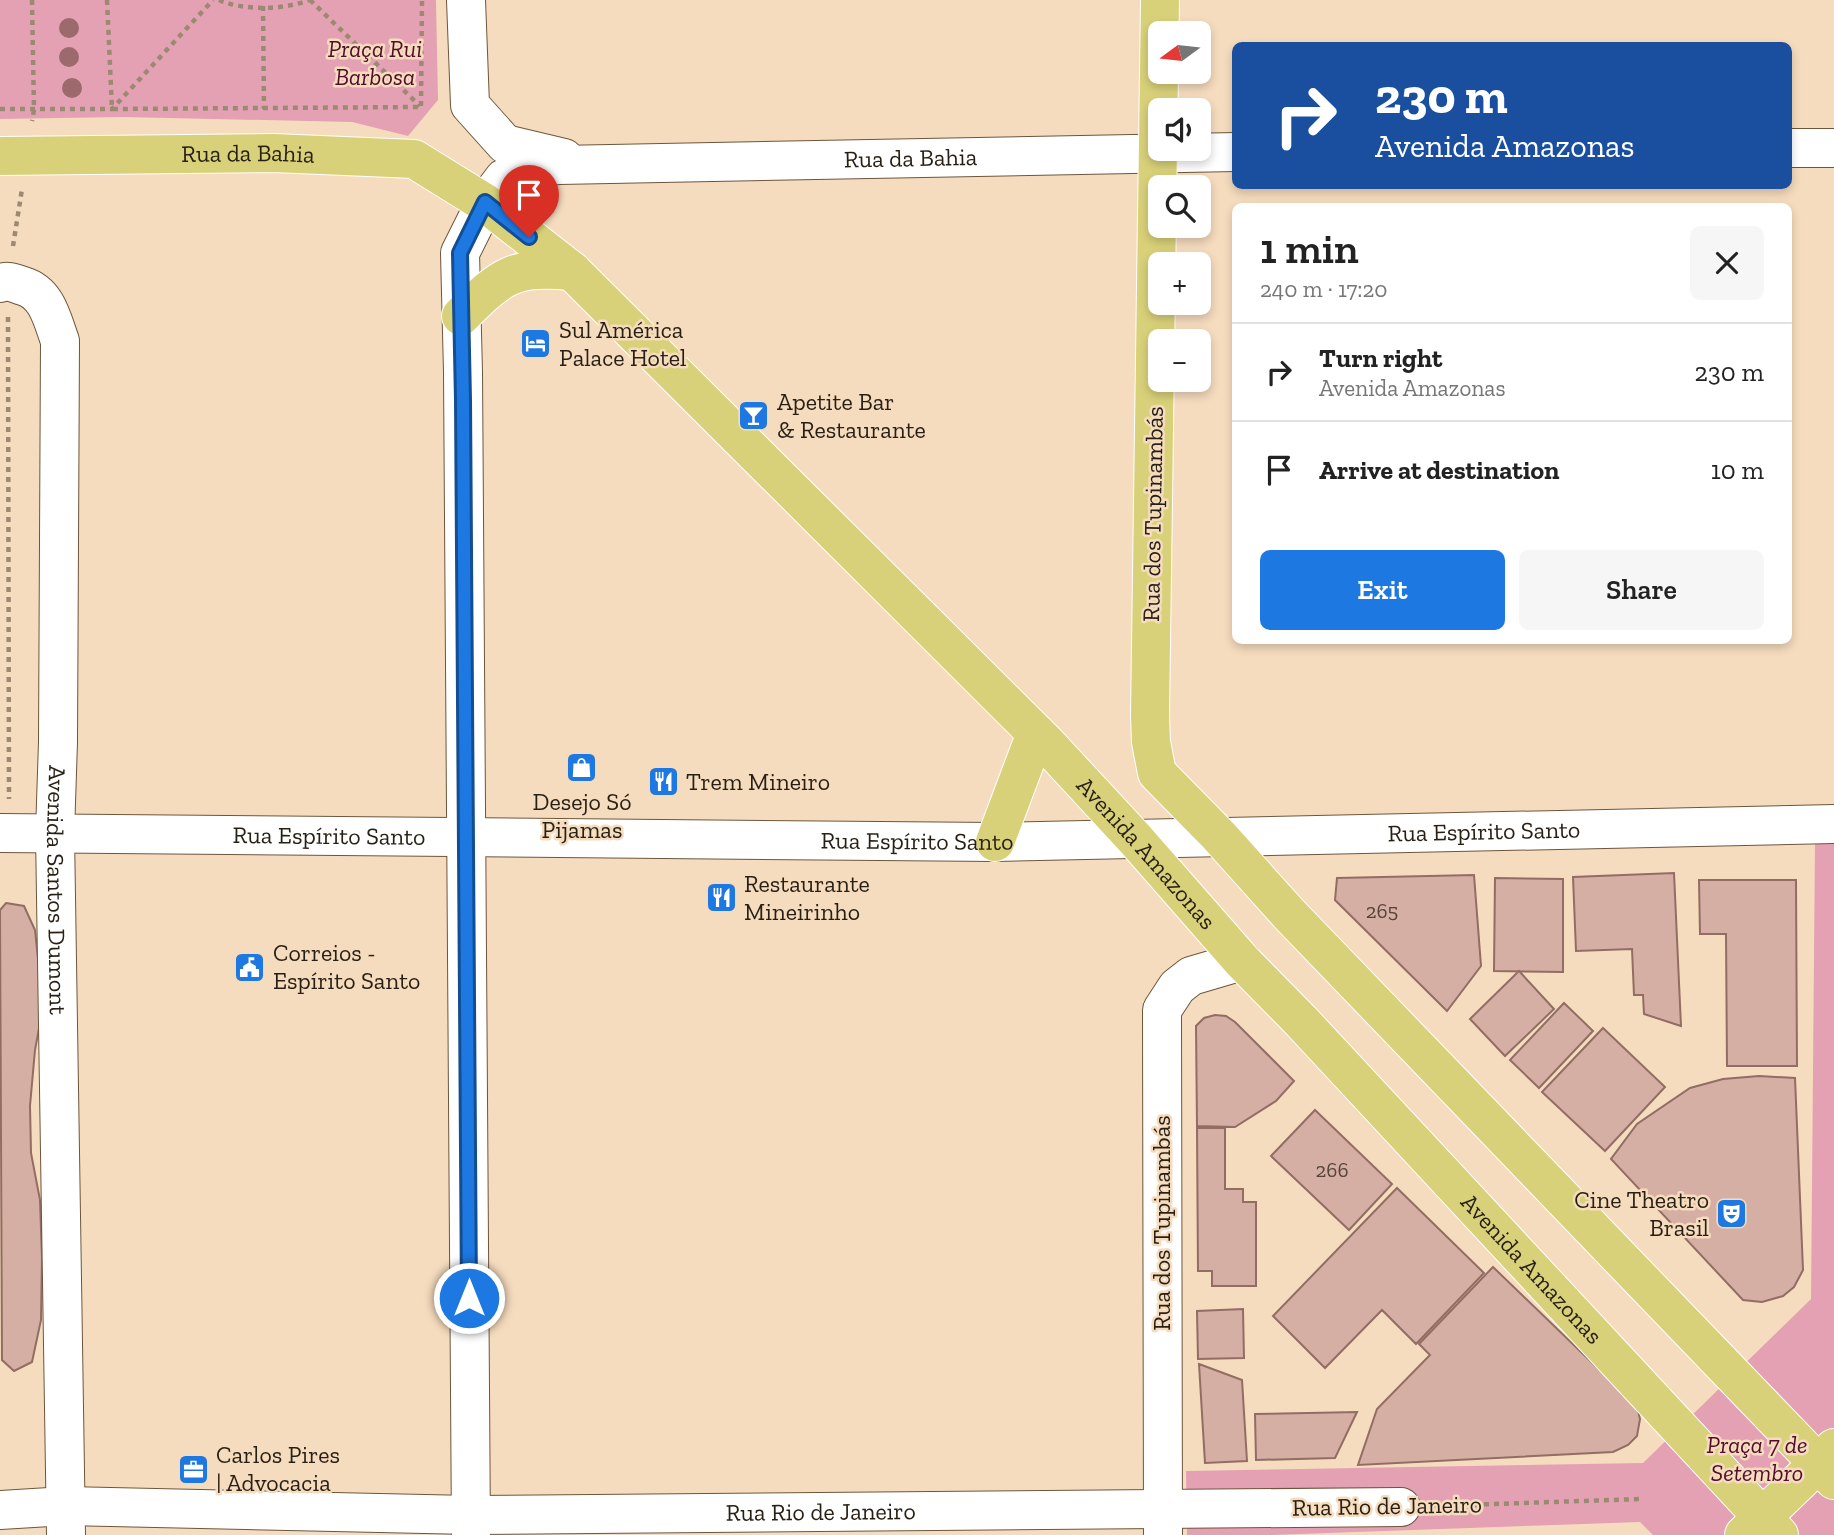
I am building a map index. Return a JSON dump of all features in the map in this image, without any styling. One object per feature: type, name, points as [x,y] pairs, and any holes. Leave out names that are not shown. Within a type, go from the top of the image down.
[{"type":"main road","name":"Rua dos Tupinambás","points":[[1159,98],[1160,0]]},
{"type":"main road","name":"Rua da Bahia","points":[[0,156],[274,153],[414,159],[485,202]]},
{"type":"main road","name":"Rua dos Tupinambás","points":[[1158,161],[1151,742],[1157,773],[1219,836]]},
{"type":"main road","name":"Avenida Amazonas","points":[[485,202],[572,271],[1036,733],[1762,1529]]},
{"type":"main road","points":[[461,316],[491,286],[514,274],[540,268],[572,271]]},
{"type":"main road","points":[[995,842],[1036,733]]},
{"type":"main road","points":[[1219,836],[1289,914],[1829,1464],[1762,1529]]},
{"type":"street","points":[[466,0],[470,106],[505,144],[587,164]]},
{"type":"street","points":[[1792,148],[1834,148]]},
{"type":"street","name":"Rua da Bahia","points":[[1211,152],[1232,152]]},
{"type":"street","name":"Rua da Bahia","points":[[587,164],[1148,153]]},
{"type":"street","points":[[471,1525],[460,253],[485,202],[504,178],[534,167],[587,164]]},
{"type":"street","name":"Avenida Santos Dumont","points":[[4,282],[33,289],[48,307],[60,341],[55,833],[66,1520]]},
{"type":"street","name":"Rua Espírito Santo","points":[[5,832],[995,842],[1834,824]]},
{"type":"street","name":"Rua dos Tupinambás","points":[[1162,1522],[1162,1010],[1177,987],[1191,976],[1242,961]]},
{"type":"street","name":"Rua Rio de Janeiro","points":[[0,1510],[66,1520],[471,1525],[1162,1522],[1401,1507]]},
{"type":"path","points":[[107,0],[112,110]]},
{"type":"path","points":[[112,110],[213,0]]},
{"type":"path","points":[[219,0],[233,6],[294,6],[310,0],[421,107]]},
{"type":"path","points":[[421,107],[422,0]]},
{"type":"path","points":[[263,6],[264,109]]},
{"type":"path","points":[[0,110],[421,107]]},
{"type":"path","points":[[4,282],[5,832]]},
{"type":"path","name":"Rua Rio de Janeiro","points":[[1401,1507],[1641,1499]]},
{"type":"green space","name":"Praça Rui Barbosa","points":[[0,0],[436,0],[438,100],[408,136],[352,122],[123,117],[0,119]]},
{"type":"green space","name":"Praça 7 de Setembro","points":[[1815,841],[1834,841],[1834,1535],[1653,1535],[1640,1522],[1272,1535],[1187,1535],[1186,1471],[1643,1463],[1811,1299]]},
{"type":"building","points":[[1674,873],[1681,1026],[1644,1014],[1643,995],[1634,995],[1632,949],[1576,951],[1573,877]]},
{"type":"building","points":[[1474,875],[1481,966],[1447,1011],[1335,900],[1337,878]]},
{"type":"building","points":[[1495,878],[1563,879],[1563,972],[1494,971]]},
{"type":"building","points":[[1699,880],[1796,880],[1797,1066],[1727,1066],[1726,934],[1700,934]]},
{"type":"building","points":[[6,903],[24,906],[35,930],[43,1007],[35,1050],[30,1106],[31,1153],[40,1200],[41,1320],[32,1362],[14,1371],[2,1360],[0,910]]},
{"type":"building","points":[[1519,971],[1554,1009],[1505,1056],[1470,1019]]},
{"type":"building","points":[[1564,1003],[1593,1031],[1539,1088],[1510,1060]]},
{"type":"building","points":[[1226,1016],[1235,1022],[1294,1081],[1276,1101],[1235,1127],[1197,1126],[1196,1026],[1204,1018]]},
{"type":"building","points":[[1603,1028],[1665,1087],[1605,1151],[1542,1092]]},
{"type":"building","name":"Cine Theatro Brasil","points":[[1759,1076],[1795,1078],[1803,1270],[1794,1287],[1783,1296],[1762,1302],[1743,1300],[1611,1159],[1637,1124],[1690,1088],[1723,1079]]},
{"type":"building","points":[[1315,1110],[1392,1184],[1349,1230],[1271,1156]]},
{"type":"building","points":[[1197,1128],[1225,1128],[1225,1189],[1243,1189],[1243,1202],[1256,1202],[1256,1286],[1212,1286],[1212,1271],[1198,1271]]},
{"type":"building","points":[[1397,1188],[1484,1273],[1416,1344],[1382,1310],[1325,1368],[1273,1316]]},
{"type":"building","points":[[1493,1267],[1637,1406],[1640,1419],[1637,1436],[1628,1445],[1613,1452],[1358,1465],[1377,1409],[1430,1355],[1419,1344]]},
{"type":"building","points":[[1243,1309],[1244,1358],[1198,1359],[1197,1311]]},
{"type":"building","points":[[1199,1364],[1242,1380],[1247,1461],[1205,1463]]},
{"type":"building","points":[[1357,1412],[1335,1458],[1256,1460],[1255,1414]]},
{"type":"place","name":"Sul América Palace Hotel","points":[[536,344]]},
{"type":"place","name":"Apetite Bar & Restaurante","points":[[754,416]]},
{"type":"place","name":"Desejo Só Pijamas","points":[[582,768]]},
{"type":"place","name":"Trem Mineiro","points":[[663,782]]},
{"type":"place","name":"Restaurante Mineirinho","points":[[721,898]]},
{"type":"place","name":"Correios - Espírito Santo","points":[[250,967]]},
{"type":"place","name":"Cine Theatro Brasil","points":[[1732,1214]]},
{"type":"place","name":"Carlos Pires | Advocacia","points":[[193,1469]]},
{"type":"route","points":[[469,1298],[467,810],[460,253],[485,202],[529,237]]}]
